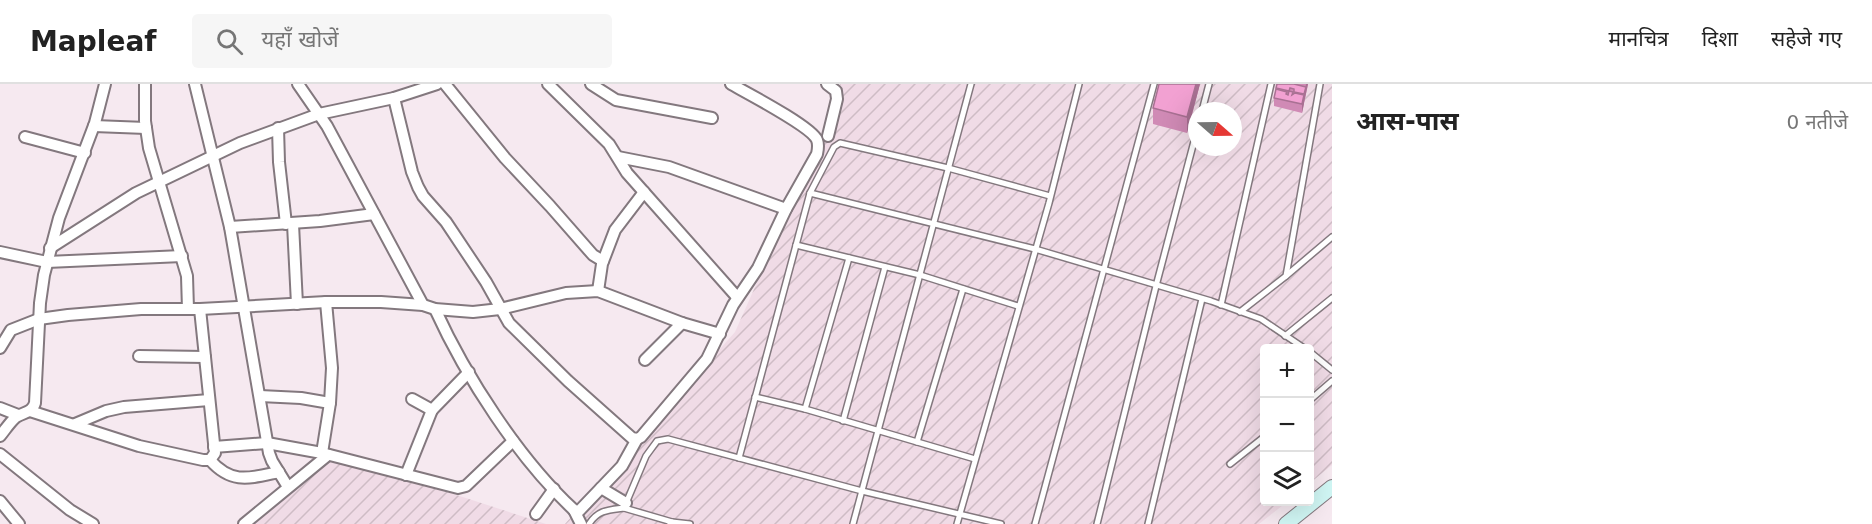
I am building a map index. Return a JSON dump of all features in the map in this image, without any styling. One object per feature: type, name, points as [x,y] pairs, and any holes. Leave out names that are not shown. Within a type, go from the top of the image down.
[{"type":"street","points":[[30,411],[35,403],[39,319],[50,248],[69,191],[85,153],[105,84]]},
{"type":"street","points":[[145,84],[149,148],[188,276],[188,309]]},
{"type":"street","points":[[195,84],[230,227],[246,307],[267,443],[272,461],[288,487]]},
{"type":"street","points":[[298,84],[319,114],[423,304]]},
{"type":"street","points":[[50,248],[136,193],[278,128],[319,114],[394,98],[438,84]]},
{"type":"street","points":[[445,84],[505,158],[593,255],[603,261]]},
{"type":"street","points":[[548,84],[573,107],[618,157],[627,172],[737,297]]},
{"type":"street","points":[[591,84],[616,100],[712,118]]},
{"type":"street","points":[[574,510],[579,511],[622,466],[639,438],[707,360],[737,297],[758,268],[786,209],[817,154],[819,147],[817,138],[798,123],[731,84]]},
{"type":"street","points":[[828,136],[837,99],[834,86]]},
{"type":"street","points":[[394,98],[412,172],[418,187],[446,222],[486,282],[509,323],[568,381],[632,438],[639,438]]},
{"type":"street","points":[[94,126],[146,128]]},
{"type":"street","points":[[278,128],[279,162],[290,224],[297,304]]},
{"type":"street","points":[[26,137],[85,153]]},
{"type":"street","points":[[618,157],[669,167],[786,209]]},
{"type":"street","points":[[598,291],[603,261],[615,230],[644,192]]},
{"type":"street","points":[[230,227],[290,224],[374,214]]},
{"type":"street","points":[[0,252],[47,262],[182,256]]},
{"type":"street","points":[[0,348],[10,330],[39,319],[68,315],[141,309],[200,309],[326,302],[423,304],[435,309],[473,312],[500,309],[566,293],[598,291],[682,323],[720,334]]},
{"type":"street","points":[[244,524],[325,454],[332,368],[326,302]]},
{"type":"street","points":[[200,309],[215,453],[210,460]]},
{"type":"street","points":[[435,309],[448,341],[501,425],[533,467],[574,510],[581,524]]},
{"type":"street","points":[[645,360],[682,323]]},
{"type":"street","points":[[139,356],[205,357]]},
{"type":"street","points":[[406,475],[432,410],[469,372]]},
{"type":"street","points":[[260,396],[301,398],[330,403]]},
{"type":"street","points":[[412,399],[432,410]]},
{"type":"street","points":[[75,424],[96,414],[124,407],[209,400]]},
{"type":"street","points":[[0,408],[18,415]]},
{"type":"street","points":[[0,436],[18,415],[30,411],[139,446],[210,460],[224,472],[239,478],[279,472]]},
{"type":"street","points":[[214,447],[267,443],[325,454],[462,488],[513,441]]},
{"type":"street","points":[[0,454],[70,510],[93,524]]},
{"type":"street","points":[[1286,524],[1332,487]]},
{"type":"street","points":[[601,488],[625,506]]},
{"type":"street","points":[[536,514],[554,489]]},
{"type":"street","points":[[0,501],[19,524]]},
{"type":"lane","points":[[853,524],[971,84]]},
{"type":"lane","points":[[957,524],[1050,196],[1079,84]]},
{"type":"lane","points":[[1035,524],[1154,84]]},
{"type":"lane","points":[[1204,102],[1209,84]]},
{"type":"lane","points":[[1221,305],[1271,84]]},
{"type":"lane","points":[[1286,276],[1320,84]]},
{"type":"lane","points":[[739,458],[810,193],[834,147],[840,143],[948,168],[1050,196]]},
{"type":"lane","points":[[1097,524],[1190,156]]},
{"type":"lane","points":[[810,193],[1035,249],[1202,299],[1260,319],[1298,344]]},
{"type":"lane","points":[[1240,312],[1332,237]]},
{"type":"lane","points":[[796,245],[920,275],[1018,306]]},
{"type":"lane","points":[[805,409],[849,258]]},
{"type":"lane","points":[[843,421],[885,267]]},
{"type":"lane","points":[[917,442],[963,289]]},
{"type":"lane","points":[[1285,336],[1332,298]]},
{"type":"lane","points":[[1148,524],[1202,299]]},
{"type":"lane","points":[[1314,355],[1332,370]]},
{"type":"lane","points":[[1312,398],[1332,381]]},
{"type":"lane","points":[[755,397],[805,409],[975,459]]},
{"type":"lane","points":[[639,438],[652,447]]},
{"type":"lane","points":[[625,506],[646,456],[657,441],[668,439],[862,491],[1001,524]]},
{"type":"lane","points":[[1230,465],[1260,440]]},
{"type":"lane","points":[[589,524],[596,514],[625,506],[671,523],[690,524]]},
{"type":"shaded area","points":[[840,84],[1332,84],[1332,465],[1314,480],[1314,344],[1260,344],[1260,506],[1282,506],[1259,524],[565,524],[735,332],[824,132]]},
{"type":"shaded area","points":[[321,451],[546,524],[240,524]]},
{"type":"building","points":[[1159,84],[1196,84],[1191,102],[1188,102],[1187,117],[1153,108]]},
{"type":"building","points":[[1277,84],[1306,87],[1304,94],[1294,92],[1294,89],[1290,88],[1289,91],[1276,88]]},
{"type":"building","points":[[1276,89],[1287,92],[1288,95],[1289,91],[1293,92],[1292,95],[1295,93],[1304,95],[1302,104],[1274,98]]}]
